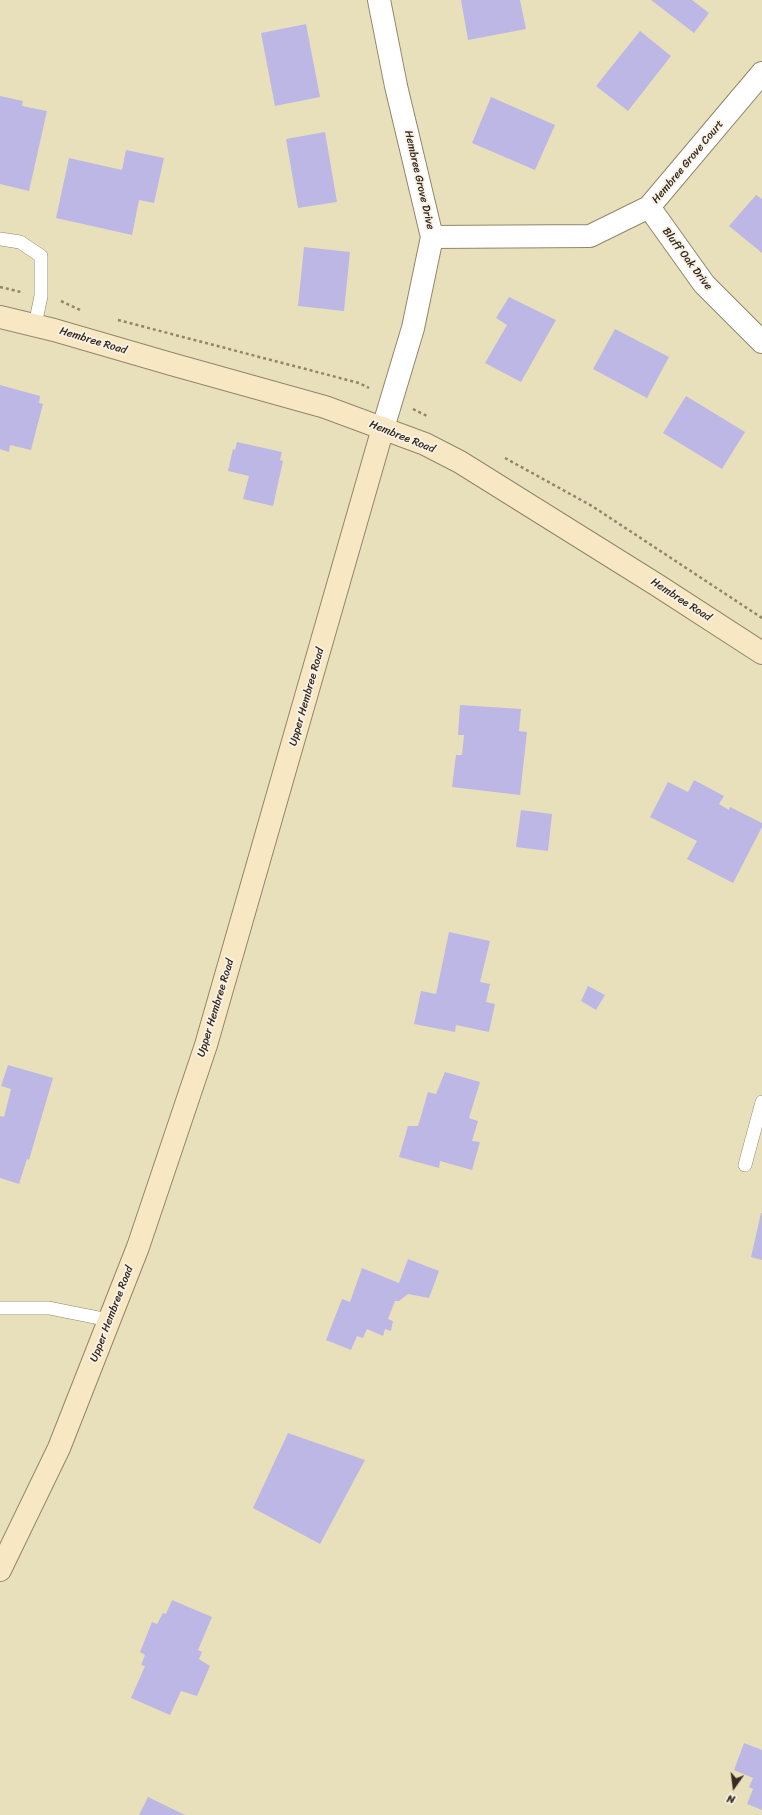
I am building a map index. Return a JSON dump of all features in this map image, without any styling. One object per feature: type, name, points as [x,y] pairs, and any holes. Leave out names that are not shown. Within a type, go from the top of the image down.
[{"type":"street","name":"Hembree Grove Drive","points":[[379,0],[396,86],[432,237],[413,328],[383,428]]},
{"type":"street","name":"Hembree Grove Court","points":[[432,237],[590,236],[649,207],[762,74]]},
{"type":"street","name":"Bluff Oak Drive","points":[[649,207],[704,284],[762,342]]},
{"type":"street","name":"Hembree Road","points":[[0,318],[35,325],[325,407],[424,444],[460,462],[762,652]]},
{"type":"street","name":"Upper Hembree Road","points":[[0,1570],[59,1448],[138,1246],[206,1045],[383,428]]},
{"type":"lane","points":[[0,239],[20,242],[41,256],[41,296],[35,325]]},
{"type":"lane","points":[[745,1165],[762,1102]]},
{"type":"lane","points":[[0,1308],[49,1308],[109,1320]]},
{"type":"building","points":[[461,0],[520,0],[526,29],[468,40]]},
{"type":"building","points":[[651,0],[692,0],[709,13],[694,33]]},
{"type":"building","points":[[306,24],[320,97],[275,106],[261,33]]},
{"type":"building","points":[[640,31],[671,56],[628,111],[596,86]]},
{"type":"building","points":[[0,96],[23,101],[22,106],[47,111],[29,191],[0,184]]},
{"type":"building","points":[[491,97],[555,125],[535,170],[472,143]]},
{"type":"building","points":[[325,132],[337,202],[298,208],[286,139]]},
{"type":"building","points":[[126,150],[164,158],[154,203],[139,200],[132,235],[56,218],[69,158],[122,170]]},
{"type":"building","points":[[756,195],[762,199],[762,253],[729,226]]},
{"type":"building","points":[[304,247],[350,252],[344,311],[298,306]]},
{"type":"building","points":[[509,297],[556,320],[521,382],[485,363],[507,325],[496,318]]},
{"type":"building","points":[[615,329],[669,357],[647,398],[593,369]]},
{"type":"building","points":[[0,385],[40,396],[39,403],[43,404],[31,450],[10,445],[9,452],[0,449]]},
{"type":"building","points":[[686,396],[745,432],[722,469],[663,433]]},
{"type":"building","points":[[237,442],[282,452],[280,460],[283,461],[273,506],[243,499],[249,476],[228,471],[233,449],[235,450]]},
{"type":"building","points":[[460,705],[521,709],[519,731],[527,732],[520,795],[452,787],[456,755],[462,755],[464,735],[458,735]]},
{"type":"building","points":[[694,780],[724,796],[719,804],[729,810],[730,807],[762,823],[762,827],[733,883],[687,859],[697,841],[650,817],[668,782],[688,792]]},
{"type":"building","points":[[521,810],[552,814],[548,851],[516,847]]},
{"type":"building","points":[[449,932],[490,941],[480,982],[490,984],[486,1002],[495,1004],[489,1032],[456,1025],[455,1032],[414,1024],[421,991],[436,994]]},
{"type":"building","points":[[588,986],[605,995],[596,1010],[581,1001]]},
{"type":"building","points":[[8,1065],[53,1078],[29,1160],[27,1159],[19,1184],[0,1178],[0,1116],[4,1117],[11,1089],[1,1086]]},
{"type":"building","points":[[445,1072],[480,1082],[469,1118],[478,1121],[472,1141],[480,1142],[472,1170],[440,1161],[439,1168],[399,1157],[408,1126],[418,1126],[428,1092],[436,1094]]},
{"type":"building","points":[[762,1213],[762,1260],[751,1257]]},
{"type":"building","points":[[408,1259],[439,1271],[429,1298],[408,1294],[399,1301],[395,1301],[388,1319],[393,1321],[391,1331],[385,1329],[383,1336],[367,1329],[363,1338],[357,1336],[351,1350],[326,1340],[342,1299],[350,1302],[362,1268],[399,1283]]},
{"type":"building","points":[[288,1433],[365,1460],[320,1544],[253,1508]]},
{"type":"building","points":[[172,1600],[212,1617],[198,1650],[202,1652],[199,1659],[210,1666],[197,1696],[181,1691],[170,1715],[131,1698],[145,1666],[141,1665],[145,1655],[140,1652],[152,1622],[157,1624],[163,1613],[166,1614]]},
{"type":"building","points":[[744,1743],[762,1750],[762,1810],[747,1804],[753,1789],[749,1787],[753,1778],[734,1770]]},
{"type":"building","points":[[148,1797],[185,1815],[139,1815]]}]
